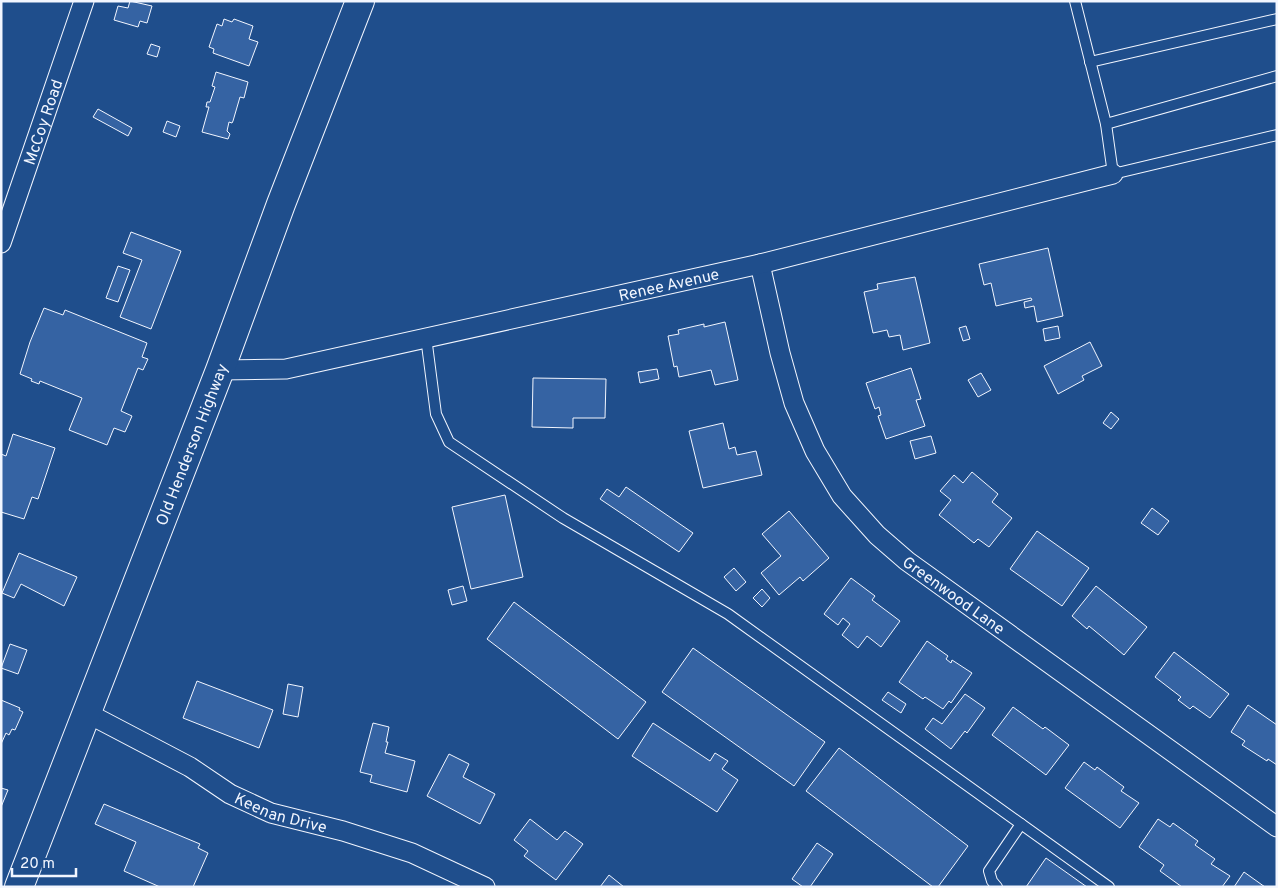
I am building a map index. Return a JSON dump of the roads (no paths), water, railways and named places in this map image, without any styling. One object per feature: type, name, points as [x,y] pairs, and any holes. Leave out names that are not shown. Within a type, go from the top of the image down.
[{"type":"main road","name":"Old Henderson Highway","points":[[20,887],[220,370],[280,204],[360,1]]},
{"type":"street","name":"McCoy Road","points":[[1,243],[84,1]]},
{"type":"street","name":"Renee Avenue","points":[[220,370],[286,369],[760,264],[1113,174]]},
{"type":"street","name":"Greenwood Lane","points":[[760,264],[780,353],[794,403],[815,451],[842,496],[877,535],[906,561],[1277,828]]},
{"type":"street","name":"Keenan Drive","points":[[87,713],[190,767],[230,794],[272,813],[343,831],[412,853],[485,887]]},
{"type":"lane","points":[[1075,1],[1106,124],[1113,174],[1277,135]]},
{"type":"lane","points":[[1090,62],[1277,19]]},
{"type":"lane","points":[[1106,124],[1277,76]]},
{"type":"lane","points":[[426,337],[436,414],[450,442],[563,518],[728,614],[1109,887]]},
{"type":"lane","points":[[997,887],[992,881],[989,871],[1021,824]]}]
